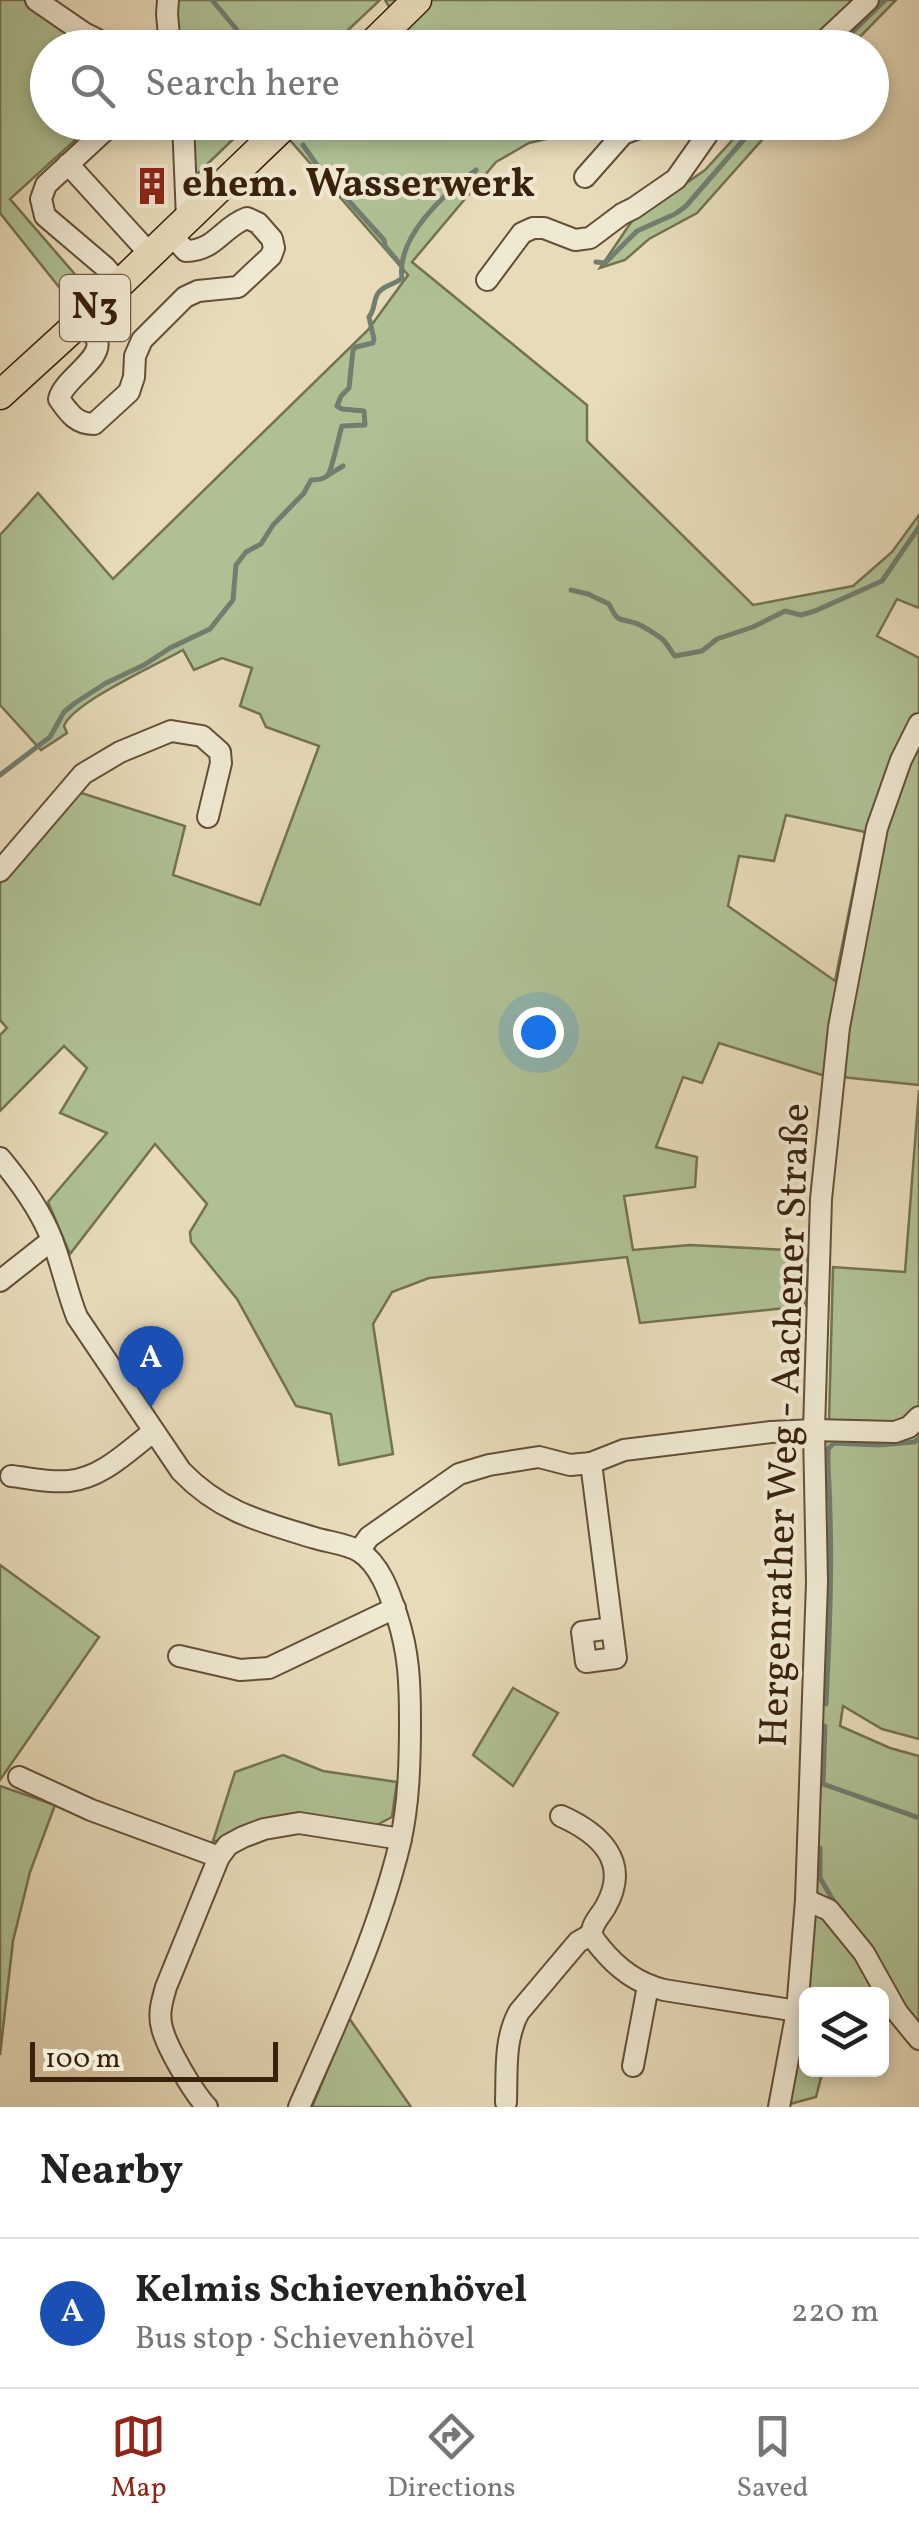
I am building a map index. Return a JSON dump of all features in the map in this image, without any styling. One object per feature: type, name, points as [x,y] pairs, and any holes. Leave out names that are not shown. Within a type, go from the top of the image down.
[{"type":"main road","points":[[386,30],[417,0]]},
{"type":"main road","points":[[169,236],[269,140]]},
{"type":"main road","name":"N3","points":[[0,395],[169,236]]},
{"type":"street","points":[[36,0],[81,30]]},
{"type":"street","points":[[168,0],[168,30]]},
{"type":"street","points":[[836,30],[868,0]]},
{"type":"street","points":[[94,140],[46,185],[42,207],[45,216],[120,284]]},
{"type":"street","points":[[169,236],[181,140]]},
{"type":"street","points":[[585,177],[618,140]]},
{"type":"street","points":[[488,280],[522,233],[544,228],[575,240],[590,238],[676,179],[703,140]]},
{"type":"street","points":[[68,164],[186,251],[200,251],[234,223],[248,218],[272,239],[274,248],[271,256],[238,288],[198,291],[185,297],[142,340],[135,356],[130,392],[94,424],[83,424],[69,414],[59,399],[62,388],[95,356],[98,347],[96,338],[82,321]]},
{"type":"street","name":"Hergenrather Weg - Aachener Straße","points":[[779,2107],[797,2011],[806,1900],[817,1582],[814,1430],[821,1200],[839,1027],[877,828],[901,760],[919,724]]},
{"type":"street","points":[[0,871],[82,774],[120,752],[171,731],[202,736],[220,752],[208,817]]},
{"type":"street","points":[[0,1158],[37,1210],[52,1240],[77,1317],[181,1470],[198,1489],[252,1519],[359,1552],[375,1567],[395,1608],[408,1654],[410,1683],[410,1746],[401,1839],[374,1926],[300,2107]]},
{"type":"street","points":[[0,1281],[52,1240]]},
{"type":"street","points":[[359,1552],[370,1537],[459,1474],[489,1464],[539,1456],[570,1465],[590,1463],[624,1450],[770,1432],[895,1432],[919,1417]]},
{"type":"street","points":[[12,1476],[66,1482],[86,1478],[153,1432]]},
{"type":"street","points":[[590,1463],[612,1628]]},
{"type":"street","points":[[179,1656],[240,1670],[269,1668],[395,1608]]},
{"type":"street","points":[[19,1777],[92,1810],[219,1857]]},
{"type":"street","points":[[560,1816],[586,1827],[612,1860],[612,1894],[592,1934],[616,1965],[648,1986],[797,2011]]},
{"type":"street","points":[[206,2107],[194,2094],[162,2029],[160,2008],[219,1857],[228,1845],[242,1837],[298,1823],[401,1839]]},
{"type":"street","points":[[806,1900],[829,1910],[864,1953],[897,2012],[919,2039]]},
{"type":"street","points":[[506,2102],[513,2022],[578,1942],[592,1934]]},
{"type":"street","points":[[633,2066],[648,1986]]},
{"type":"green space","points":[[0,0],[26,0],[70,30],[30,30],[30,140],[75,140],[10,199],[85,286],[70,301],[0,213]]},
{"type":"green space","points":[[176,0],[380,0],[348,30],[176,30]]},
{"type":"green space","points":[[385,0],[896,0],[867,30],[403,30]]},
{"type":"green space","points":[[192,140],[232,140],[196,175]]},
{"type":"green space","points":[[290,140],[542,140],[496,162],[412,262],[587,405],[587,441],[753,605],[853,586],[892,552],[919,515],[919,608],[897,599],[877,636],[919,658],[919,1085],[822,1075],[719,1043],[702,1083],[683,1077],[656,1147],[697,1157],[695,1187],[624,1196],[633,1250],[690,1245],[808,1251],[805,1306],[640,1323],[627,1257],[429,1278],[392,1292],[373,1324],[393,1454],[339,1465],[331,1414],[296,1406],[237,1299],[191,1242],[190,1232],[207,1204],[155,1144],[70,1254],[48,1202],[107,1133],[60,1113],[87,1068],[64,1046],[0,1111],[0,1035],[7,1028],[0,1020],[0,879],[75,791],[185,826],[173,875],[260,905],[319,746],[266,727],[260,714],[240,706],[252,668],[222,658],[194,670],[183,650],[82,706],[64,726],[67,733],[41,750],[0,705],[0,535],[38,493],[113,579],[368,330],[408,275]],"holes":[[[786,815],[865,832],[835,981],[728,906],[739,856],[774,861]]]},
{"type":"green space","points":[[732,140],[762,140],[697,213],[649,239],[625,260],[600,268],[632,221],[705,170]]},
{"type":"green space","points":[[919,1090],[919,1739],[882,1729],[843,1706],[840,1726],[919,1756],[919,2044],[889,2020],[889,1987],[809,1987],[823,1443],[835,1439],[829,1422],[833,1267],[905,1272]]},
{"type":"green space","points":[[0,1565],[99,1637],[0,1780]]},
{"type":"green space","points":[[513,1688],[558,1713],[513,1786],[473,1755]]},
{"type":"green space","points":[[283,1755],[323,1771],[397,1782],[392,1817],[373,1827],[299,1814],[213,1841],[235,1772]]},
{"type":"green space","points":[[0,1786],[55,1805],[30,1872],[13,1941],[0,2055]]},
{"type":"green space","points":[[349,2018],[411,2107],[312,2107]]},
{"type":"green space","points":[[799,2053],[799,2077],[821,2077],[816,2097],[790,2104]]},
{"type":"waterway","points":[[212,0],[237,30]]},
{"type":"waterway","points":[[854,30],[885,0]]},
{"type":"waterway","points":[[596,262],[605,263],[637,231],[686,206],[743,140]]},
{"type":"waterway","points":[[303,145],[400,264]]},
{"type":"waterway","points":[[0,775],[50,737],[64,712],[75,703],[210,629],[233,600],[236,565],[246,552],[261,544],[311,480],[328,475],[342,426],[365,425],[364,411],[337,406],[349,388],[353,350],[373,343],[369,317],[376,298],[382,289],[402,278],[407,247],[425,217],[476,170]]},
{"type":"waterway","points":[[328,475],[343,466]]},
{"type":"waterway","points":[[571,590],[609,604],[619,619],[641,625],[661,638],[675,656],[702,651],[717,639],[785,611],[801,615],[815,611],[882,581],[919,527]]},
{"type":"waterway","points":[[828,1466],[828,1449],[834,1443],[879,1445],[919,1439]]},
{"type":"waterway","points":[[826,1704],[828,1466]]},
{"type":"waterway","points":[[825,1726],[823,1784],[919,1818]]},
{"type":"waterway","points":[[820,1848],[820,1878],[836,1905]]},
{"type":"place","name":"ehem. Wasserwerk","points":[[152,186]]},
{"type":"place","name":"Kelmis Schievenhövel","points":[[151,1408]]}]
